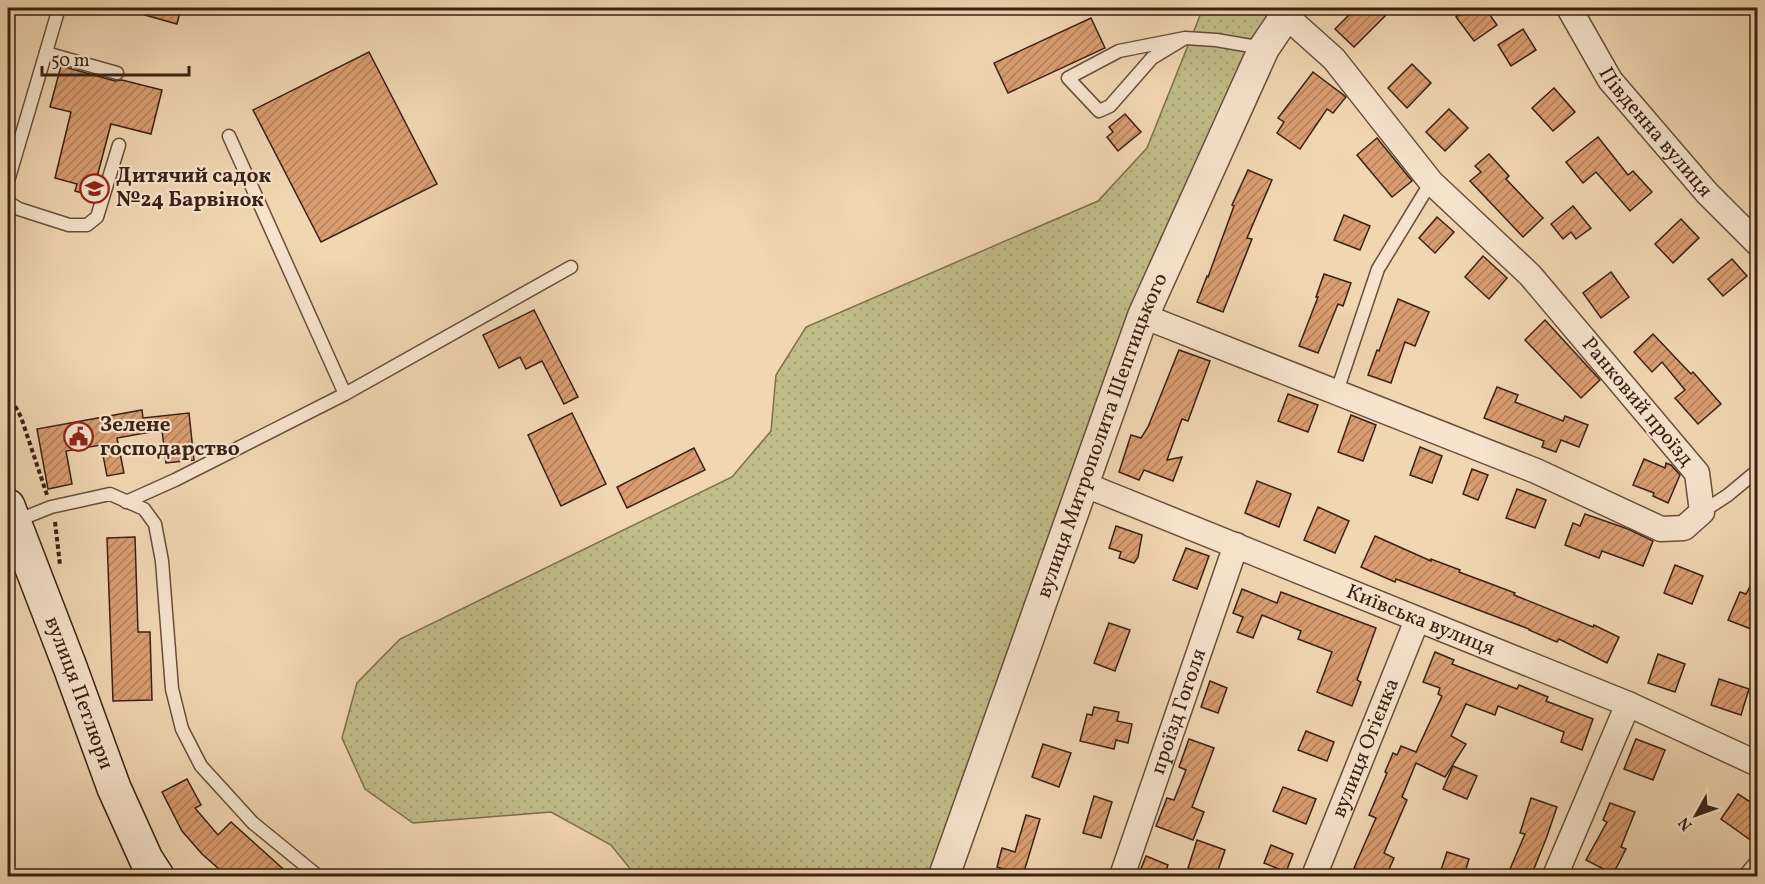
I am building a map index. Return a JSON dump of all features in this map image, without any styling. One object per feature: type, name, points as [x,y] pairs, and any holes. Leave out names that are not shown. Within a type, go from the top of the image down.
[{"type":"main road","name":"вулиця Петлюри","points":[[11,514],[114,788],[146,859],[157,876]]},
{"type":"street","name":"Південна вулиця","points":[[1569,8],[1610,80],[1707,193],[1758,244]]},
{"type":"street","name":"вулиця Митрополита Шептицького","points":[[944,876],[1143,316],[1264,48],[1289,12]]},
{"type":"street","name":"Ранковий проїзд","points":[[1289,12],[1334,59],[1431,182],[1530,275],[1696,473],[1702,512]]},
{"type":"street","points":[[1143,316],[1536,471],[1661,529],[1684,528],[1702,512]]},
{"type":"street","name":"Київська вулиця","points":[[1083,484],[1628,704],[1758,764]]},
{"type":"street","name":"проїзд Гоголя","points":[[1122,876],[1236,546]]},
{"type":"street","name":"вулиця Огієнка","points":[[1314,876],[1417,620]]},
{"type":"street","points":[[1555,876],[1628,704]]},
{"type":"street","points":[[1752,876],[1758,869]]},
{"type":"lane","points":[[8,181],[59,8]]},
{"type":"lane","points":[[1185,38],[1152,58],[1110,106],[1099,111],[1068,78],[1119,51],[1185,38],[1216,40],[1264,48]]},
{"type":"lane","points":[[46,53],[117,73]]},
{"type":"lane","points":[[229,136],[345,394]]},
{"type":"lane","points":[[8,202],[19,209],[69,225],[87,225],[98,217],[119,145]]},
{"type":"lane","points":[[1337,391],[1378,269],[1431,182]]},
{"type":"lane","points":[[126,502],[175,480],[345,394],[571,267]]},
{"type":"lane","points":[[1702,512],[1728,495],[1758,470]]},
{"type":"lane","points":[[11,514],[110,494],[144,509],[155,524],[162,561],[172,689],[182,729],[201,766],[253,823],[318,876]]},
{"type":"path","points":[[8,393],[21,417],[51,507],[56,525],[61,572]]},
{"type":"shaded area","points":[[1203,8],[1275,8],[933,876],[636,876],[611,845],[551,812],[413,823],[365,789],[342,738],[357,683],[400,639],[732,477],[771,431],[776,375],[806,327],[1098,201],[1147,148]]},
{"type":"building","points":[[135,8],[181,8],[177,24],[134,12]]},
{"type":"building","points":[[1356,8],[1393,8],[1354,47],[1335,29]]},
{"type":"building","points":[[1469,8],[1485,8],[1497,25],[1474,41],[1456,17]]},
{"type":"building","points":[[1091,18],[1105,48],[1008,93],[994,63]]},
{"type":"building","points":[[1523,29],[1536,50],[1511,66],[1498,45]]},
{"type":"building","points":[[369,52],[437,184],[321,242],[253,110]]},
{"type":"building","points":[[1412,64],[1431,83],[1407,108],[1388,88]]},
{"type":"building","points":[[61,66],[115,81],[122,80],[162,90],[151,134],[111,124],[92,196],[75,191],[77,184],[55,178],[71,112],[50,107]]},
{"type":"building","points":[[1313,72],[1346,97],[1333,113],[1327,109],[1300,149],[1277,133],[1284,122],[1278,118]]},
{"type":"building","points":[[1554,88],[1575,112],[1553,131],[1532,108]]},
{"type":"building","points":[[1449,109],[1468,128],[1445,151],[1426,132]]},
{"type":"building","points":[[1125,114],[1141,132],[1118,151],[1107,137],[1113,132],[1109,127]]},
{"type":"building","points":[[1598,137],[1628,175],[1633,171],[1652,192],[1630,211],[1596,172],[1583,183],[1566,162]]},
{"type":"building","points":[[1377,138],[1412,181],[1392,197],[1357,155]]},
{"type":"building","points":[[1489,154],[1509,176],[1506,179],[1543,218],[1523,237],[1470,181],[1481,172],[1475,166]]},
{"type":"building","points":[[1248,170],[1272,180],[1247,238],[1252,239],[1223,312],[1197,302],[1234,206],[1232,205]]},
{"type":"building","points":[[1573,206],[1591,228],[1576,239],[1571,232],[1563,239],[1551,224]]},
{"type":"building","points":[[1344,215],[1370,226],[1360,250],[1334,240]]},
{"type":"building","points":[[1437,217],[1454,232],[1435,253],[1419,238]]},
{"type":"building","points":[[1681,219],[1699,238],[1673,263],[1655,244]]},
{"type":"building","points":[[1483,256],[1507,278],[1489,299],[1465,277]]},
{"type":"building","points":[[1732,259],[1747,276],[1723,296],[1708,279]]},
{"type":"building","points":[[1611,272],[1629,297],[1601,318],[1583,293]]},
{"type":"building","points":[[1324,274],[1351,283],[1343,306],[1338,304],[1318,353],[1299,346],[1318,297],[1316,297]]},
{"type":"building","points":[[1398,299],[1429,312],[1415,346],[1405,342],[1391,383],[1368,375]]},
{"type":"building","points":[[534,310],[578,397],[564,404],[542,361],[526,369],[520,357],[499,368],[483,335]]},
{"type":"building","points":[[1545,320],[1600,380],[1581,398],[1525,340]]},
{"type":"building","points":[[1653,334],[1691,374],[1693,372],[1721,404],[1698,424],[1675,398],[1685,390],[1662,362],[1652,372],[1634,352]]},
{"type":"building","points":[[1179,350],[1210,361],[1188,421],[1182,419],[1167,460],[1182,457],[1173,481],[1144,470],[1139,480],[1119,472],[1131,435],[1141,438],[1148,427]]},
{"type":"building","points":[[1497,387],[1518,395],[1515,402],[1563,421],[1565,416],[1588,425],[1579,447],[1561,440],[1556,452],[1542,447],[1544,441],[1484,418]]},
{"type":"building","points":[[1288,394],[1318,405],[1308,432],[1278,421]]},
{"type":"building","points":[[142,410],[143,418],[189,413],[194,460],[166,463],[162,430],[117,438],[124,473],[107,476],[101,445],[66,451],[72,484],[48,489],[37,429]]},
{"type":"building","points":[[572,413],[606,484],[561,506],[528,435]]},
{"type":"building","points":[[1351,415],[1376,425],[1363,461],[1338,452]]},
{"type":"building","points":[[1420,447],[1442,456],[1432,483],[1410,475]]},
{"type":"building","points":[[694,448],[705,470],[627,508],[617,487]]},
{"type":"building","points":[[1644,459],[1665,468],[1666,463],[1671,465],[1680,475],[1668,503],[1653,496],[1654,493],[1633,485]]},
{"type":"building","points":[[1472,469],[1488,475],[1478,500],[1463,494]]},
{"type":"building","points":[[1257,481],[1291,494],[1279,527],[1245,513]]},
{"type":"building","points":[[1517,489],[1546,500],[1535,528],[1506,518]]},
{"type":"building","points":[[1318,507],[1349,521],[1335,553],[1304,540]]},
{"type":"building","points":[[1585,514],[1628,529],[1653,541],[1643,566],[1602,551],[1599,558],[1565,545],[1573,523],[1580,526]]},
{"type":"building","points":[[1116,526],[1142,535],[1138,557],[1134,563],[1119,558],[1121,552],[1109,548]]},
{"type":"building","points":[[1375,536],[1619,637],[1607,663],[1559,639],[1557,642],[1529,629],[1396,579],[1395,582],[1361,567]]},
{"type":"building","points":[[135,537],[138,632],[150,632],[152,700],[113,701],[107,538]]},
{"type":"building","points":[[1186,548],[1209,556],[1197,589],[1173,580]]},
{"type":"building","points":[[1675,565],[1703,576],[1692,604],[1664,593]]},
{"type":"building","points":[[1758,571],[1758,614],[1751,629],[1728,620],[1740,592],[1746,594]]},
{"type":"building","points":[[1242,589],[1277,603],[1281,592],[1376,628],[1357,680],[1361,682],[1352,706],[1317,692],[1332,652],[1298,639],[1301,631],[1262,615],[1253,638],[1237,632],[1243,617],[1233,613]]},
{"type":"building","points":[[1109,623],[1130,630],[1115,671],[1094,663]]},
{"type":"building","points":[[1435,652],[1454,660],[1452,664],[1517,689],[1519,685],[1548,697],[1546,701],[1593,719],[1582,750],[1561,742],[1564,732],[1498,706],[1495,715],[1466,704],[1451,736],[1466,744],[1445,777],[1416,763],[1402,797],[1407,800],[1384,853],[1394,858],[1386,876],[1374,876],[1354,868],[1376,818],[1369,815],[1393,753],[1397,755],[1401,746],[1416,752],[1442,696],[1438,694],[1440,688],[1423,682]]},
{"type":"building","points":[[1658,654],[1685,664],[1675,692],[1648,683]]},
{"type":"building","points":[[1719,679],[1749,689],[1741,715],[1711,705]]},
{"type":"building","points":[[1210,681],[1227,688],[1218,713],[1201,707]]},
{"type":"building","points":[[1094,707],[1119,712],[1117,721],[1132,724],[1128,743],[1116,740],[1114,749],[1080,741],[1087,714],[1092,715]]},
{"type":"building","points":[[1306,731],[1334,742],[1327,761],[1298,750]]},
{"type":"building","points":[[1189,739],[1214,748],[1192,807],[1204,812],[1193,840],[1156,826],[1167,798],[1174,800],[1186,770],[1179,767]]},
{"type":"building","points":[[1636,739],[1665,750],[1653,780],[1624,769]]},
{"type":"building","points":[[1043,744],[1071,753],[1059,787],[1032,777]]},
{"type":"building","points":[[1453,766],[1477,776],[1467,799],[1443,789]]},
{"type":"building","points":[[187,779],[201,805],[195,808],[218,835],[231,822],[291,876],[227,876],[202,854],[182,831],[162,792]]},
{"type":"building","points":[[1283,787],[1316,799],[1306,824],[1273,811]]},
{"type":"building","points":[[1738,794],[1758,807],[1758,827],[1749,839],[1721,819]]},
{"type":"building","points":[[1094,796],[1112,802],[1101,838],[1083,833]]},
{"type":"building","points":[[1531,798],[1557,807],[1531,876],[1507,876],[1525,834],[1520,833]]},
{"type":"building","points":[[1610,803],[1635,812],[1621,847],[1626,849],[1613,874],[1586,860],[1607,822],[1603,820]]},
{"type":"building","points":[[1026,815],[1040,819],[1023,875],[997,867],[1002,848],[1015,852]]},
{"type":"building","points":[[1197,840],[1225,850],[1216,876],[1188,868]]},
{"type":"building","points":[[1271,845],[1293,854],[1286,872],[1264,863]]},
{"type":"building","points":[[1447,852],[1469,859],[1464,876],[1439,876]]},
{"type":"building","points":[[1146,856],[1168,865],[1164,876],[1138,876]]},
{"type":"place","name":"Дитячий садок №24 Барвінок","points":[[95,188]]},
{"type":"place","name":"Зелене господарство","points":[[79,437]]}]
